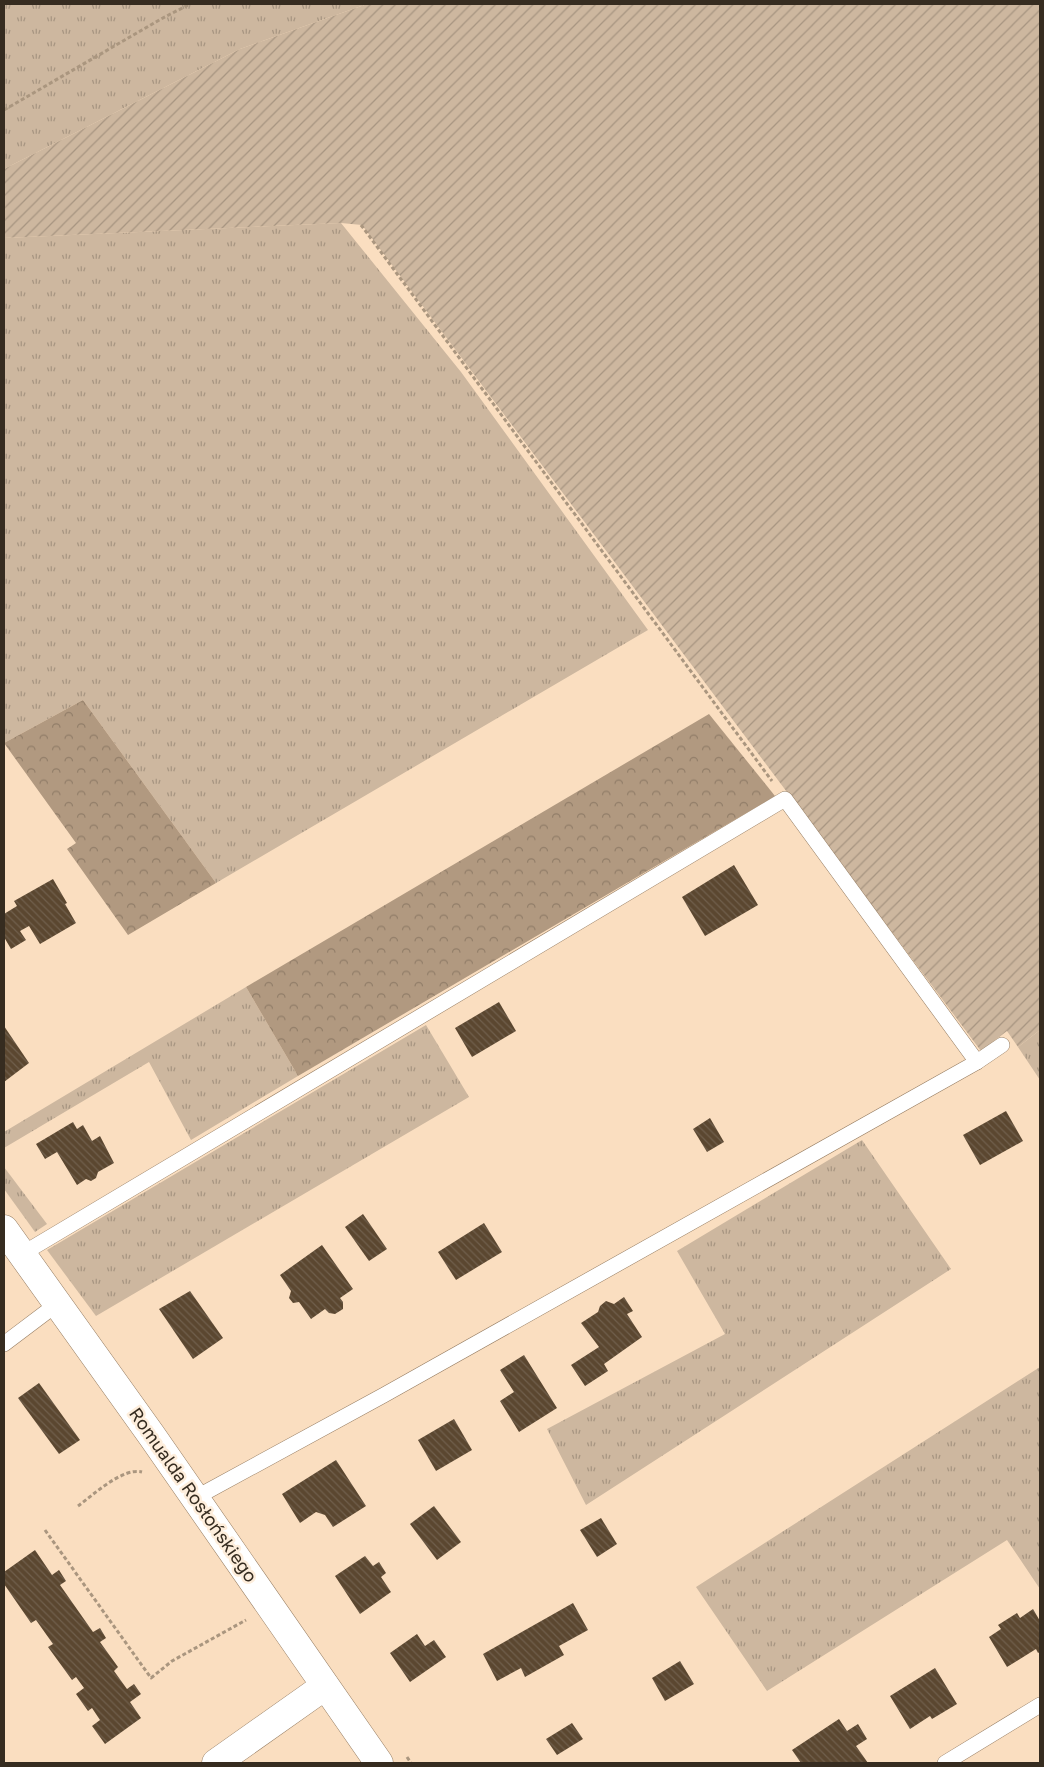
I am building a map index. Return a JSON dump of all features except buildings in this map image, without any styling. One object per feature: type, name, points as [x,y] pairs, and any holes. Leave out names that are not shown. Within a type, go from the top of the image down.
[{"type":"street","name":"Romualda Rosłońskiego","points":[[4,1229],[195,1498],[379,1763]]},
{"type":"street","points":[[216,1763],[325,1686]]},
{"type":"lane","points":[[22,1254],[785,799],[977,1062]]},
{"type":"lane","points":[[195,1498],[392,1391],[977,1062],[1002,1045]]},
{"type":"lane","points":[[4,1344],[57,1304]]},
{"type":"lane","points":[[945,1763],[1040,1705]]},
{"type":"path","points":[[4,110],[190,4]]},
{"type":"path","points":[[362,224],[785,799]]},
{"type":"path","points":[[78,1506],[124,1474],[137,1471],[145,1473]]},
{"type":"path","points":[[45,1530],[151,1678],[172,1661],[250,1618]]},
{"type":"green space","points":[[4,4],[367,4],[240,49],[4,169]]},
{"type":"green space","points":[[367,4],[1040,4],[1040,1030],[1018,1047],[1007,1031],[981,1051],[362,225],[341,223],[4,238],[4,169],[240,49]]},
{"type":"green space","points":[[341,223],[461,372],[648,630],[216,883],[83,700],[4,743],[4,238]]},
{"type":"green space","points":[[83,700],[216,883],[128,935],[67,849],[76,843],[4,743]]},
{"type":"green space","points":[[709,714],[775,796],[298,1076],[246,987]]},
{"type":"green space","points":[[246,987],[298,1076],[191,1140],[149,1062],[4,1148],[4,1132]]},
{"type":"green space","points":[[426,1025],[469,1097],[96,1316],[47,1250]]},
{"type":"green space","points":[[1040,1030],[1040,1080],[1018,1047]]},
{"type":"green space","points":[[862,1140],[951,1269],[586,1505],[547,1429],[725,1334],[677,1251]]},
{"type":"green space","points":[[4,1167],[47,1224],[35,1232],[4,1189]]},
{"type":"green space","points":[[1040,1367],[1040,1589],[1007,1540],[767,1691],[696,1587]]}]
